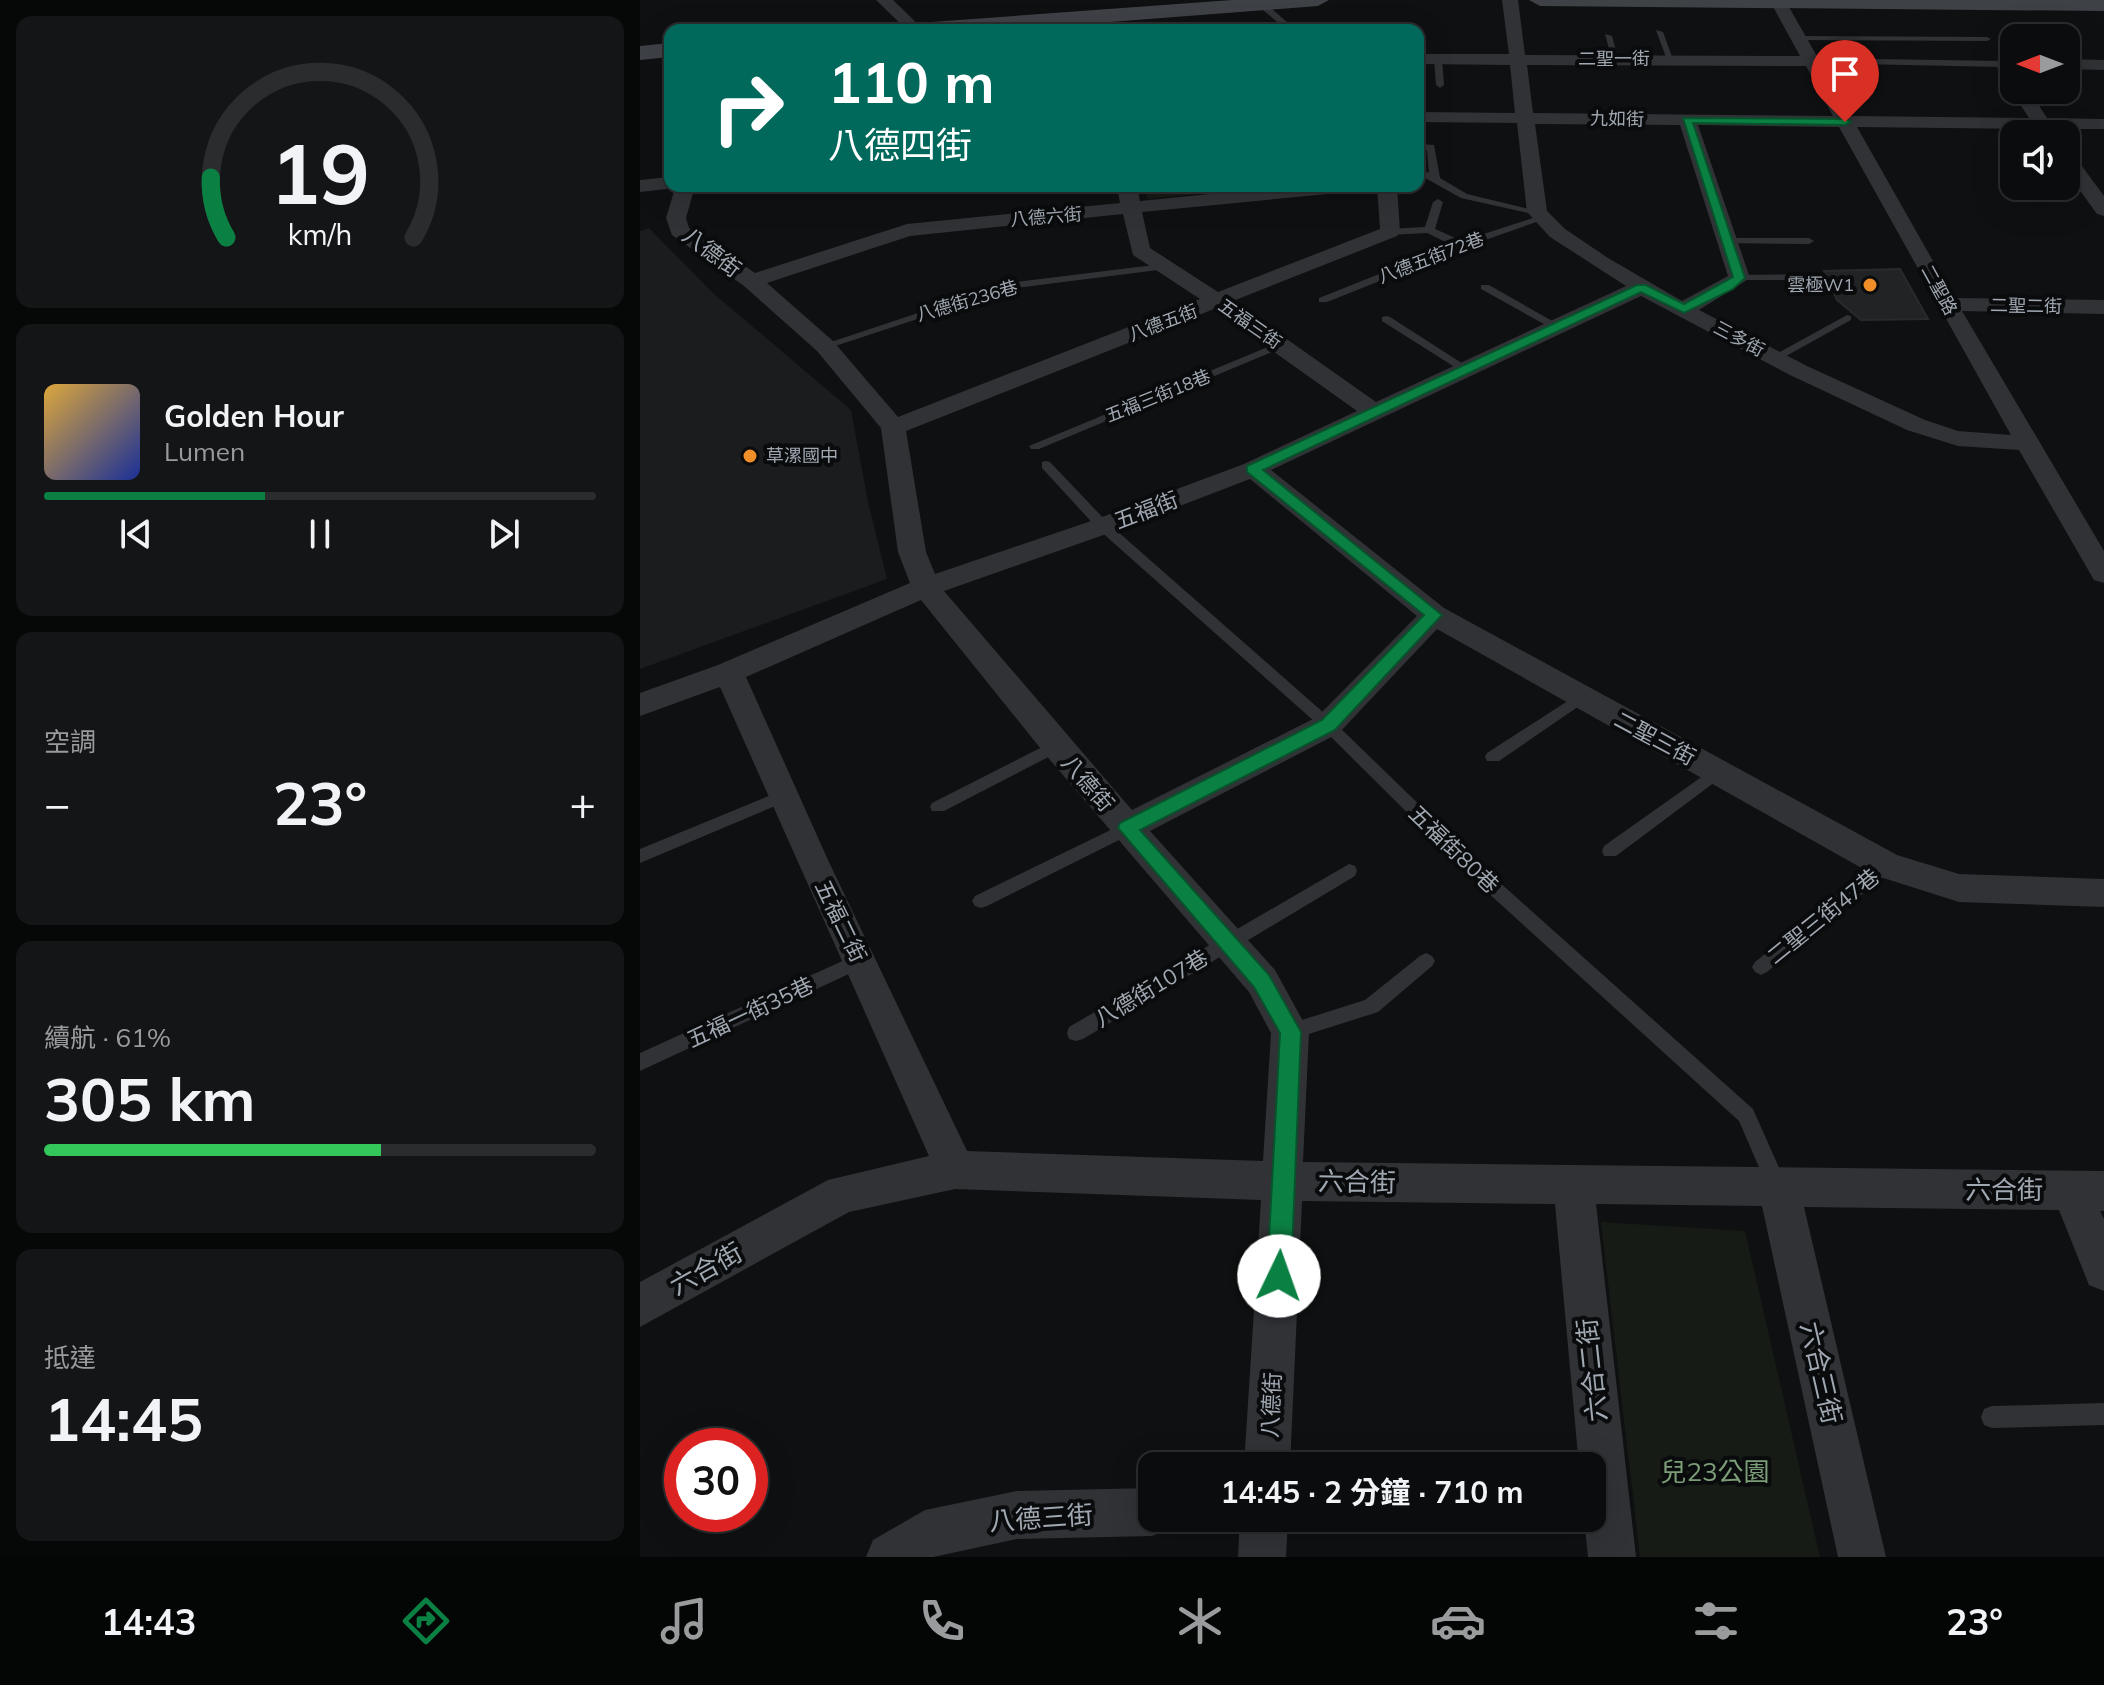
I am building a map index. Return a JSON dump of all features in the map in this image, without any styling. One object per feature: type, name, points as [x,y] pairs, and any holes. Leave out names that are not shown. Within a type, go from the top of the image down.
[{"type":"street","points":[[884,0],[910,24]]},
{"type":"street","points":[[1076,24],[1255,2],[1318,0]]},
{"type":"street","points":[[1510,0],[1515,58],[1538,216]]},
{"type":"street","points":[[1540,0],[2104,5]]},
{"type":"street","name":"二聖路","points":[[1779,3],[1947,304],[2104,574]]},
{"type":"street","points":[[640,53],[664,51]]},
{"type":"street","name":"二聖一街","points":[[1424,59],[1811,61]]},
{"type":"street","points":[[2080,64],[2104,65]]},
{"type":"street","name":"九如街","points":[[1424,117],[1845,122],[2000,127]]},
{"type":"street","points":[[1684,309],[1739,278],[1687,120]]},
{"type":"street","name":"九如街","points":[[2080,126],[2104,124]]},
{"type":"street","points":[[2080,177],[2104,210]]},
{"type":"street","points":[[640,186],[664,184]]},
{"type":"street","name":"八德街","points":[[683,192],[676,218],[679,231],[752,281],[825,346],[893,427],[912,552],[926,587],[1056,746],[1262,981],[1290,1032],[1285,1181],[1268,1452]]},
{"type":"street","name":"五福三街","points":[[1128,192],[1140,251],[1218,301],[1372,411]]},
{"type":"street","name":"八德六街","points":[[752,281],[907,230],[1291,192]]},
{"type":"street","points":[[1387,192],[1390,232]]},
{"type":"street","name":"三多街","points":[[1538,216],[1564,241],[1642,287],[1893,417],[1951,438],[2028,443]]},
{"type":"street","name":"八德五街","points":[[893,427],[1390,232]]},
{"type":"street","name":"五福街","points":[[640,705],[729,672],[926,587],[1103,526],[1253,469],[1642,287]]},
{"type":"street","name":"二聖二街","points":[[1947,304],[2104,307]]},
{"type":"street","name":"二聖三街","points":[[1253,469],[1434,615],[1886,865],[1959,888],[2104,893]]},
{"type":"street","points":[[1127,828],[1328,725],[1434,615]]},
{"type":"street","name":"五福二街","points":[[729,672],[781,797],[955,1170]]},
{"type":"street","name":"六合街","points":[[640,1305],[842,1194],[955,1170],[1285,1181],[2088,1191]]},
{"type":"street","name":"六合二街","points":[[1573,1184],[1612,1557]]},
{"type":"street","name":"六合三街","points":[[1779,1189],[1862,1557]]},
{"type":"street","points":[[2088,1191],[2104,1270]]},
{"type":"street","name":"八德三街","points":[[890,1557],[925,1534],[1017,1515],[1138,1512]]},
{"type":"street","points":[[1262,1557],[1263,1532]]},
{"type":"lane","points":[[1255,2],[1284,24]]},
{"type":"lane","points":[[1659,32],[1671,60]]},
{"type":"lane","points":[[1608,36],[1616,60]]},
{"type":"lane","points":[[1798,38],[1987,39]]},
{"type":"lane","points":[[1958,39],[1975,64]]},
{"type":"lane","points":[[1438,59],[1440,85]]},
{"type":"lane","points":[[1811,61],[2000,64]]},
{"type":"lane","points":[[1424,147],[1431,147],[1435,178]]},
{"type":"lane","points":[[1424,173],[1464,196],[1538,216]]},
{"type":"lane","points":[[1429,230],[1438,202]]},
{"type":"lane","name":"八德五街72巷","points":[[1323,300],[1538,216]]},
{"type":"lane","points":[[1390,232],[1429,230],[1461,245]]},
{"type":"lane","points":[[1726,241],[1809,241]]},
{"type":"lane","name":"八德街236巷","points":[[825,346],[1008,286],[1162,267]]},
{"type":"lane","points":[[1739,278],[1818,277]]},
{"type":"lane","points":[[1485,287],[1555,326]]},
{"type":"lane","points":[[1775,358],[1847,318]]},
{"type":"lane","points":[[1386,319],[1465,369]]},
{"type":"lane","name":"五福三街18巷","points":[[1035,446],[1280,345]]},
{"type":"lane","name":"五福街80巷","points":[[1046,465],[1103,526],[1328,725],[1492,886],[1746,1115],[1779,1189]]},
{"type":"lane","points":[[1493,757],[1580,698]]},
{"type":"lane","points":[[938,807],[1056,746]]},
{"type":"lane","points":[[1610,851],[1717,772]]},
{"type":"lane","points":[[640,856],[781,797]]},
{"type":"lane","points":[[981,901],[1127,828]]},
{"type":"lane","name":"二聖三街47巷","points":[[1761,967],[1886,865]]},
{"type":"lane","name":"八德街107巷","points":[[1076,1033],[1349,871]]},
{"type":"lane","name":"五福一街35巷","points":[[640,1062],[860,961]]},
{"type":"lane","points":[[1290,1032],[1371,1006],[1426,961]]},
{"type":"lane","points":[[1992,1417],[2104,1414]]},
{"type":"shaded area","name":"草漯國中","points":[[649,228],[713,293],[851,410],[868,502],[887,579],[640,669],[640,231]]},
{"type":"green space","points":[[1146,192],[1220,192],[1147,199]]},
{"type":"green space","name":"兒23公園","points":[[1601,1222],[1745,1231],[1820,1557],[1640,1557]]},
{"type":"building","name":"雲極W1","points":[[1900,269],[1928,319],[1861,320],[1837,300],[1824,271]]},
{"type":"place","name":"雲極W1","points":[[1870,285]]},
{"type":"place","name":"草漯國中","points":[[750,456]]},
{"type":"route","points":[[1279,1276],[1290,1032],[1262,981],[1127,828],[1328,725],[1434,615],[1253,469],[1642,287],[1684,309],[1728,286],[1739,278],[1687,120],[1845,122]]}]
